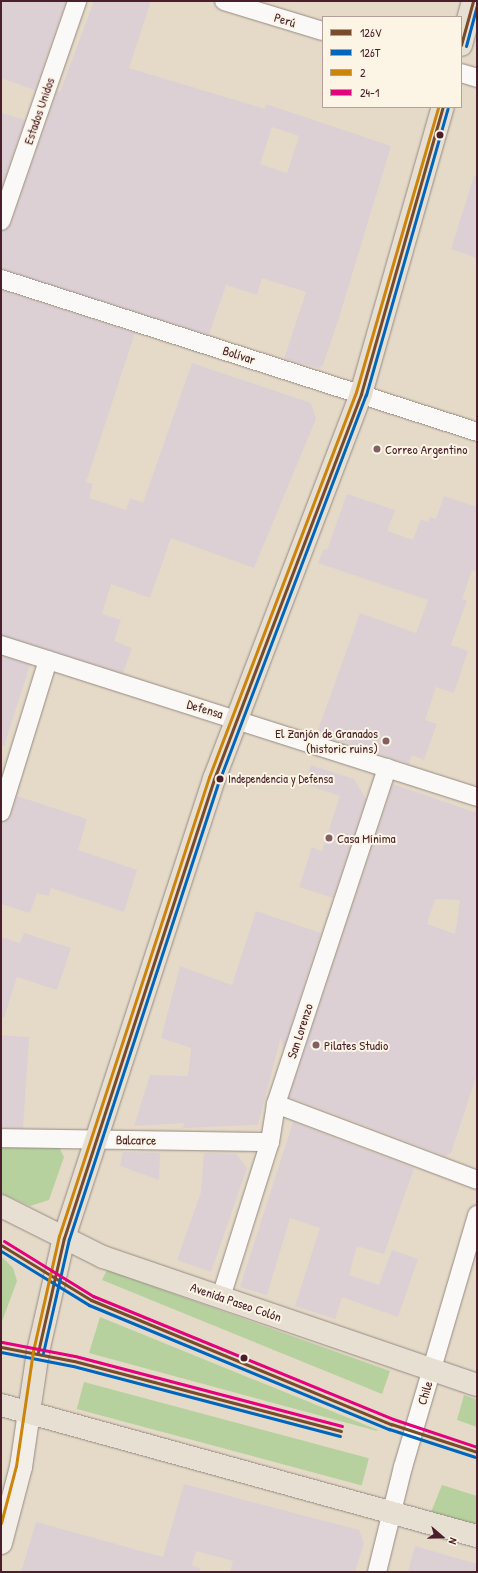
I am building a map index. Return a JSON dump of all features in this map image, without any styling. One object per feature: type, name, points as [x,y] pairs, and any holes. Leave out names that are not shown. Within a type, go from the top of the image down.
[{"type":"main road","points":[[462,41],[473,1]]},
{"type":"main road","points":[[1,1543],[21,1467],[38,1352],[64,1238],[236,719],[361,394],[443,108]]},
{"type":"main road","name":"Avenida Paseo Colón","points":[[1,1206],[103,1257],[477,1385]]},
{"type":"main road","points":[[1,1405],[477,1536]]},
{"type":"street","name":"Estados Unidos","points":[[1,221],[77,1]]},
{"type":"street","name":"Perú","points":[[224,1],[322,31]]},
{"type":"street","points":[[462,74],[477,78]]},
{"type":"street","name":"Bolívar","points":[[1,279],[477,432]]},
{"type":"street","name":"Defensa","points":[[1,645],[477,797]]},
{"type":"street","points":[[1,812],[48,660]]},
{"type":"street","name":"San Lorenzo","points":[[221,1297],[270,1142],[276,1104],[387,768]]},
{"type":"street","points":[[276,1104],[477,1180]]},
{"type":"street","name":"Balcarce","points":[[1,1138],[270,1142]]},
{"type":"street","name":"Chile","points":[[377,1572],[432,1370],[477,1215]]},
{"type":"green space","points":[[1,1147],[59,1147],[64,1157],[49,1200],[30,1206],[1,1193]]},
{"type":"green space","points":[[1,1256],[13,1268],[17,1281],[1,1324]]},
{"type":"green space","points":[[107,1270],[390,1371],[382,1394],[102,1280]]},
{"type":"green space","points":[[100,1317],[378,1430],[377,1431],[89,1353]]},
{"type":"green space","points":[[84,1382],[369,1458],[362,1485],[77,1409]]},
{"type":"green space","points":[[464,1395],[477,1400],[477,1427],[457,1420]]},
{"type":"green space","points":[[442,1485],[477,1496],[477,1525],[431,1512]]},
{"type":"building","points":[[1,1],[66,1],[35,90],[1,78]]},
{"type":"building","points":[[94,1],[151,1],[129,68],[265,109],[266,104],[391,146],[338,321],[323,365],[319,368],[284,359],[306,292],[262,278],[257,295],[226,285],[209,335],[1,269],[1,231],[11,224],[57,91],[60,92]],"holes":[[[272,127],[299,136],[287,173],[260,164]]]},
{"type":"building","points":[[1,113],[25,120],[1,189]]},
{"type":"building","points":[[474,176],[477,176],[477,258],[451,249]]},
{"type":"building","points":[[1,290],[135,333],[86,482],[93,484],[89,498],[126,510],[130,498],[143,503],[192,363],[311,403],[316,419],[254,568],[171,538],[150,598],[111,584],[102,614],[121,620],[114,641],[132,648],[123,673],[1,635]]},
{"type":"building","points":[[347,494],[395,510],[387,531],[413,540],[421,519],[428,522],[430,517],[436,519],[444,496],[477,507],[477,571],[472,570],[462,599],[467,600],[451,645],[468,651],[454,693],[436,687],[425,720],[437,724],[424,760],[412,755],[409,764],[317,733],[360,613],[416,633],[428,600],[318,563],[324,549],[327,550]]},
{"type":"building","points":[[1,656],[30,665],[4,746],[1,745]]},
{"type":"building","points":[[311,765],[354,779],[366,799],[333,898],[299,887],[312,847],[322,851],[340,796],[305,784]]},
{"type":"building","points":[[393,784],[477,813],[477,1074],[451,1153],[445,1156],[289,1097]],"holes":[[[435,899],[460,900],[455,934],[427,924]]]},
{"type":"building","points":[[17,796],[87,819],[78,850],[137,870],[124,912],[51,888],[49,896],[37,893],[30,913],[1,904],[1,822],[11,815]]},
{"type":"building","points":[[256,911],[321,933],[283,1050],[281,1037],[258,1125],[183,1128],[184,1123],[134,1126],[150,1075],[188,1076],[191,1048],[161,1038],[180,966],[232,985]]},
{"type":"building","points":[[24,933],[71,948],[57,990],[17,977],[4,1018],[1,1018],[1,937],[20,943]]},
{"type":"building","points":[[1,1035],[29,1037],[23,1128],[1,1128]]},
{"type":"building","points":[[293,1122],[414,1168],[384,1254],[357,1246],[349,1275],[379,1285],[392,1250],[418,1259],[398,1317],[342,1297],[335,1319],[295,1306],[320,1228],[290,1218],[267,1295],[240,1287]]},
{"type":"building","points":[[123,1152],[160,1153],[159,1180],[120,1166]]},
{"type":"building","points":[[204,1153],[236,1154],[247,1168],[211,1272],[177,1260],[201,1192]]},
{"type":"building","points":[[184,1484],[359,1530],[364,1543],[355,1572],[230,1572],[233,1561],[196,1551],[192,1565],[200,1568],[200,1572],[21,1572],[36,1522],[163,1557]]},
{"type":"building","points":[[415,1546],[477,1564],[477,1572],[408,1572]]},
{"type":"transit line","name":"126V","points":[[462,41],[473,1]]},
{"type":"transit line","name":"126T","points":[[466,46],[477,5]]},
{"type":"transit line","name":"2","points":[[1,1523],[16,1466],[33,1351],[59,1236],[209,777],[356,392],[438,108]]},
{"type":"transit line","name":"126V","points":[[38,1352],[64,1238],[214,779],[361,394],[443,108]]},
{"type":"transit line","name":"126T","points":[[43,1353],[69,1239],[219,781],[366,395],[448,108]]},
{"type":"transit line","name":"24-1","points":[[4,1241],[93,1296],[393,1419],[477,1447]]},
{"type":"transit line","name":"126V","points":[[1,1245],[91,1300],[391,1424],[477,1452]]},
{"type":"transit line","name":"126T","points":[[1,1251],[89,1305],[389,1429],[475,1457]]},
{"type":"transit line","name":"24-1","points":[[2,1342],[75,1356],[342,1426]]},
{"type":"transit line","name":"126V","points":[[1,1347],[74,1361],[341,1431]]},
{"type":"transit line","name":"126T","points":[[1,1352],[73,1366],[340,1436]]},
{"type":"place","name":"Correo Argentino","points":[[377,449]]},
{"type":"place","name":"El Zanjón de Granados (historic ruins)","points":[[386,741]]},
{"type":"place","name":"Independencia y Defensa","points":[[220,779]]},
{"type":"place","name":"Casa Mínima","points":[[329,838]]},
{"type":"place","name":"Pilates Studio","points":[[316,1045]]}]
